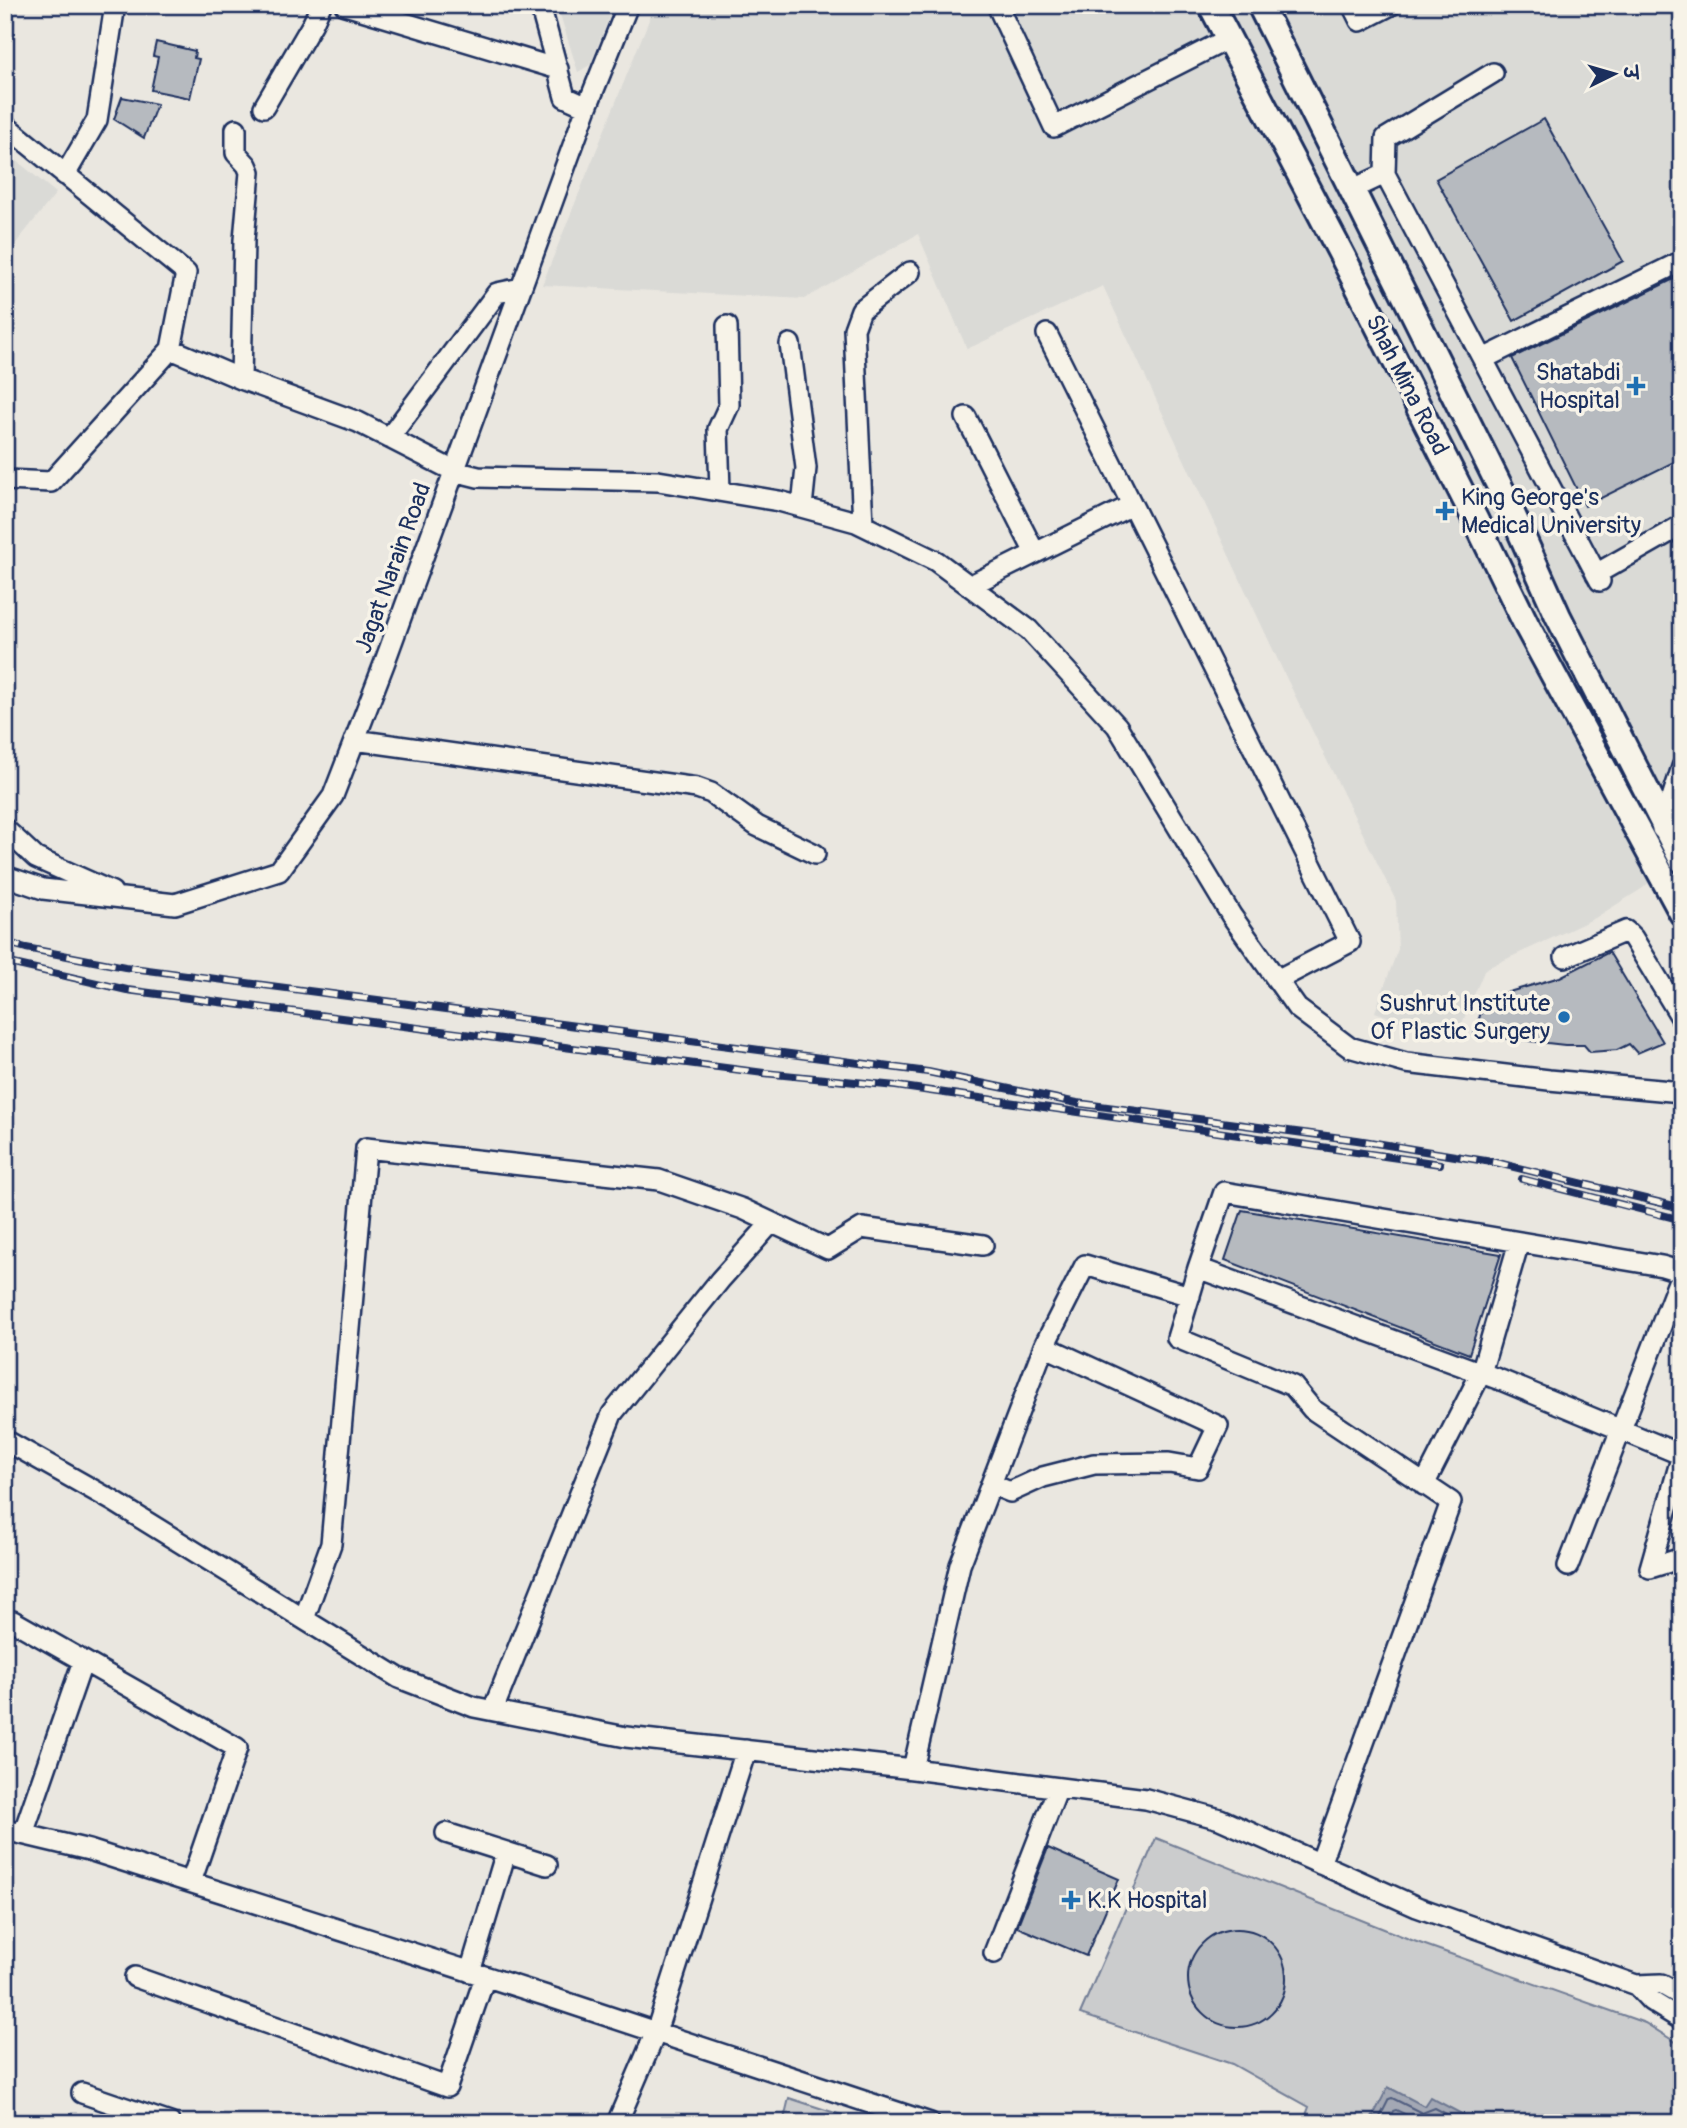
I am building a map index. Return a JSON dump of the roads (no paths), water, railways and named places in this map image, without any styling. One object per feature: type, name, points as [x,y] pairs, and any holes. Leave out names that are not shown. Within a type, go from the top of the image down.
[{"type":"main road","name":"Shah Mina Road","points":[[1211,5],[1343,257],[1527,626],[1654,835],[1682,860]]},
{"type":"main road","name":"Shah Mina Road","points":[[1260,5],[1507,503],[1654,835],[1682,913]]},
{"type":"main road","points":[[1257,91],[1292,70]]},
{"type":"main road","points":[[1343,257],[1375,240]]},
{"type":"main road","points":[[1475,519],[1507,503]]},
{"type":"street","points":[[65,175],[97,120],[115,5]]},
{"type":"street","points":[[264,107],[321,5]]},
{"type":"street","points":[[345,5],[558,69]]},
{"type":"street","points":[[540,5],[565,97],[587,107]]},
{"type":"street","name":"Jagat Narain Road","points":[[5,876],[43,889],[175,904],[279,871],[333,796],[587,107],[628,5]]},
{"type":"street","points":[[997,5],[1054,127],[1228,39]]},
{"type":"street","points":[[1352,5],[1360,21],[1391,5]]},
{"type":"street","points":[[1493,73],[1386,138],[1385,174],[1598,578],[1682,525]]},
{"type":"street","points":[[5,125],[186,273],[171,349],[51,482],[5,480]]},
{"type":"street","points":[[236,129],[236,153],[250,172],[244,240],[241,379]]},
{"type":"street","points":[[1351,190],[1385,174]]},
{"type":"street","points":[[1483,359],[1682,261]]},
{"type":"street","points":[[863,525],[854,329],[860,310],[910,272]]},
{"type":"street","points":[[389,438],[498,293],[521,288]]},
{"type":"street","points":[[720,491],[718,429],[729,405],[727,326]]},
{"type":"street","points":[[1047,334],[1350,942],[1277,980]]},
{"type":"street","points":[[790,344],[806,468],[802,507]]},
{"type":"street","points":[[171,349],[241,379],[358,422],[454,471],[478,477],[658,481],[779,501],[863,525],[936,561],[1029,630],[1117,726],[1231,915],[1297,1009],[1349,1048],[1406,1063],[1682,1092]]},
{"type":"street","points":[[966,417],[1035,553]]},
{"type":"street","points":[[969,586],[1132,505]]},
{"type":"street","points":[[355,740],[697,788],[710,793],[757,826],[815,854]]},
{"type":"street","points":[[1654,835],[1682,767]]},
{"type":"street","points":[[5,829],[36,858],[128,898]]},
{"type":"street","points":[[1565,957],[1626,931],[1633,937],[1682,1018]]},
{"type":"street","points":[[304,1619],[331,1544],[366,1148],[659,1180],[743,1209],[828,1249],[862,1228],[982,1245]]},
{"type":"street","points":[[1320,1864],[1451,1503],[1312,1409],[1293,1386],[1178,1338],[1224,1192],[1662,1266],[1682,1272],[1568,1566]]},
{"type":"street","points":[[493,1710],[612,1414],[720,1280],[771,1223]]},
{"type":"street","points":[[1424,1485],[1481,1373],[1519,1242]]},
{"type":"street","points":[[913,1769],[960,1565],[993,1485],[1044,1346],[1085,1265],[1190,1296]]},
{"type":"street","points":[[1198,1269],[1481,1373],[1682,1455],[1650,1567],[1682,1559]]},
{"type":"street","points":[[993,1485],[1010,1492],[1043,1477],[1094,1464],[1169,1463],[1198,1468],[1219,1426],[1044,1346]]},
{"type":"street","points":[[5,1440],[113,1501],[399,1678],[474,1707],[626,1737],[913,1769],[1146,1799],[1220,1819],[1417,1907],[1636,1985],[1661,1984],[1682,1996]]},
{"type":"street","points":[[13,1621],[237,1748],[191,1882]]},
{"type":"street","points":[[83,1661],[14,1832],[89,1850],[191,1882],[930,2123]]},
{"type":"street","points":[[617,2123],[656,2032],[746,1750]]},
{"type":"street","points":[[994,1953],[1058,1788]]},
{"type":"street","points":[[446,1833],[547,1865]]},
{"type":"street","points":[[135,1977],[447,2087],[506,1852]]},
{"type":"street","points":[[1636,1985],[1651,2001],[1682,2020]]},
{"type":"street","points":[[82,2093],[166,2122]]},
{"type":"water","points":[[1388,2087],[1424,2106],[1430,2097],[1471,2119],[1469,2123],[1357,2123],[1360,2117],[1370,2122]]},
{"type":"railway","points":[[5,942],[125,967],[928,1072],[1077,1103],[1357,1140],[1498,1163],[1682,1208]]},
{"type":"railway","points":[[5,962],[127,990],[764,1073],[896,1086],[1440,1164]]},
{"type":"railway","points":[[1522,1179],[1682,1220]]},
{"type":"place","name":"Shatabdi Hospital","points":[[1636,386]]},
{"type":"place","name":"King George's Medical University","points":[[1445,511]]},
{"type":"place","name":"Sushrut Institute Of Plastic Surgery","points":[[1564,1017]]},
{"type":"place","name":"K.K Hospital","points":[[1071,1900]]}]
